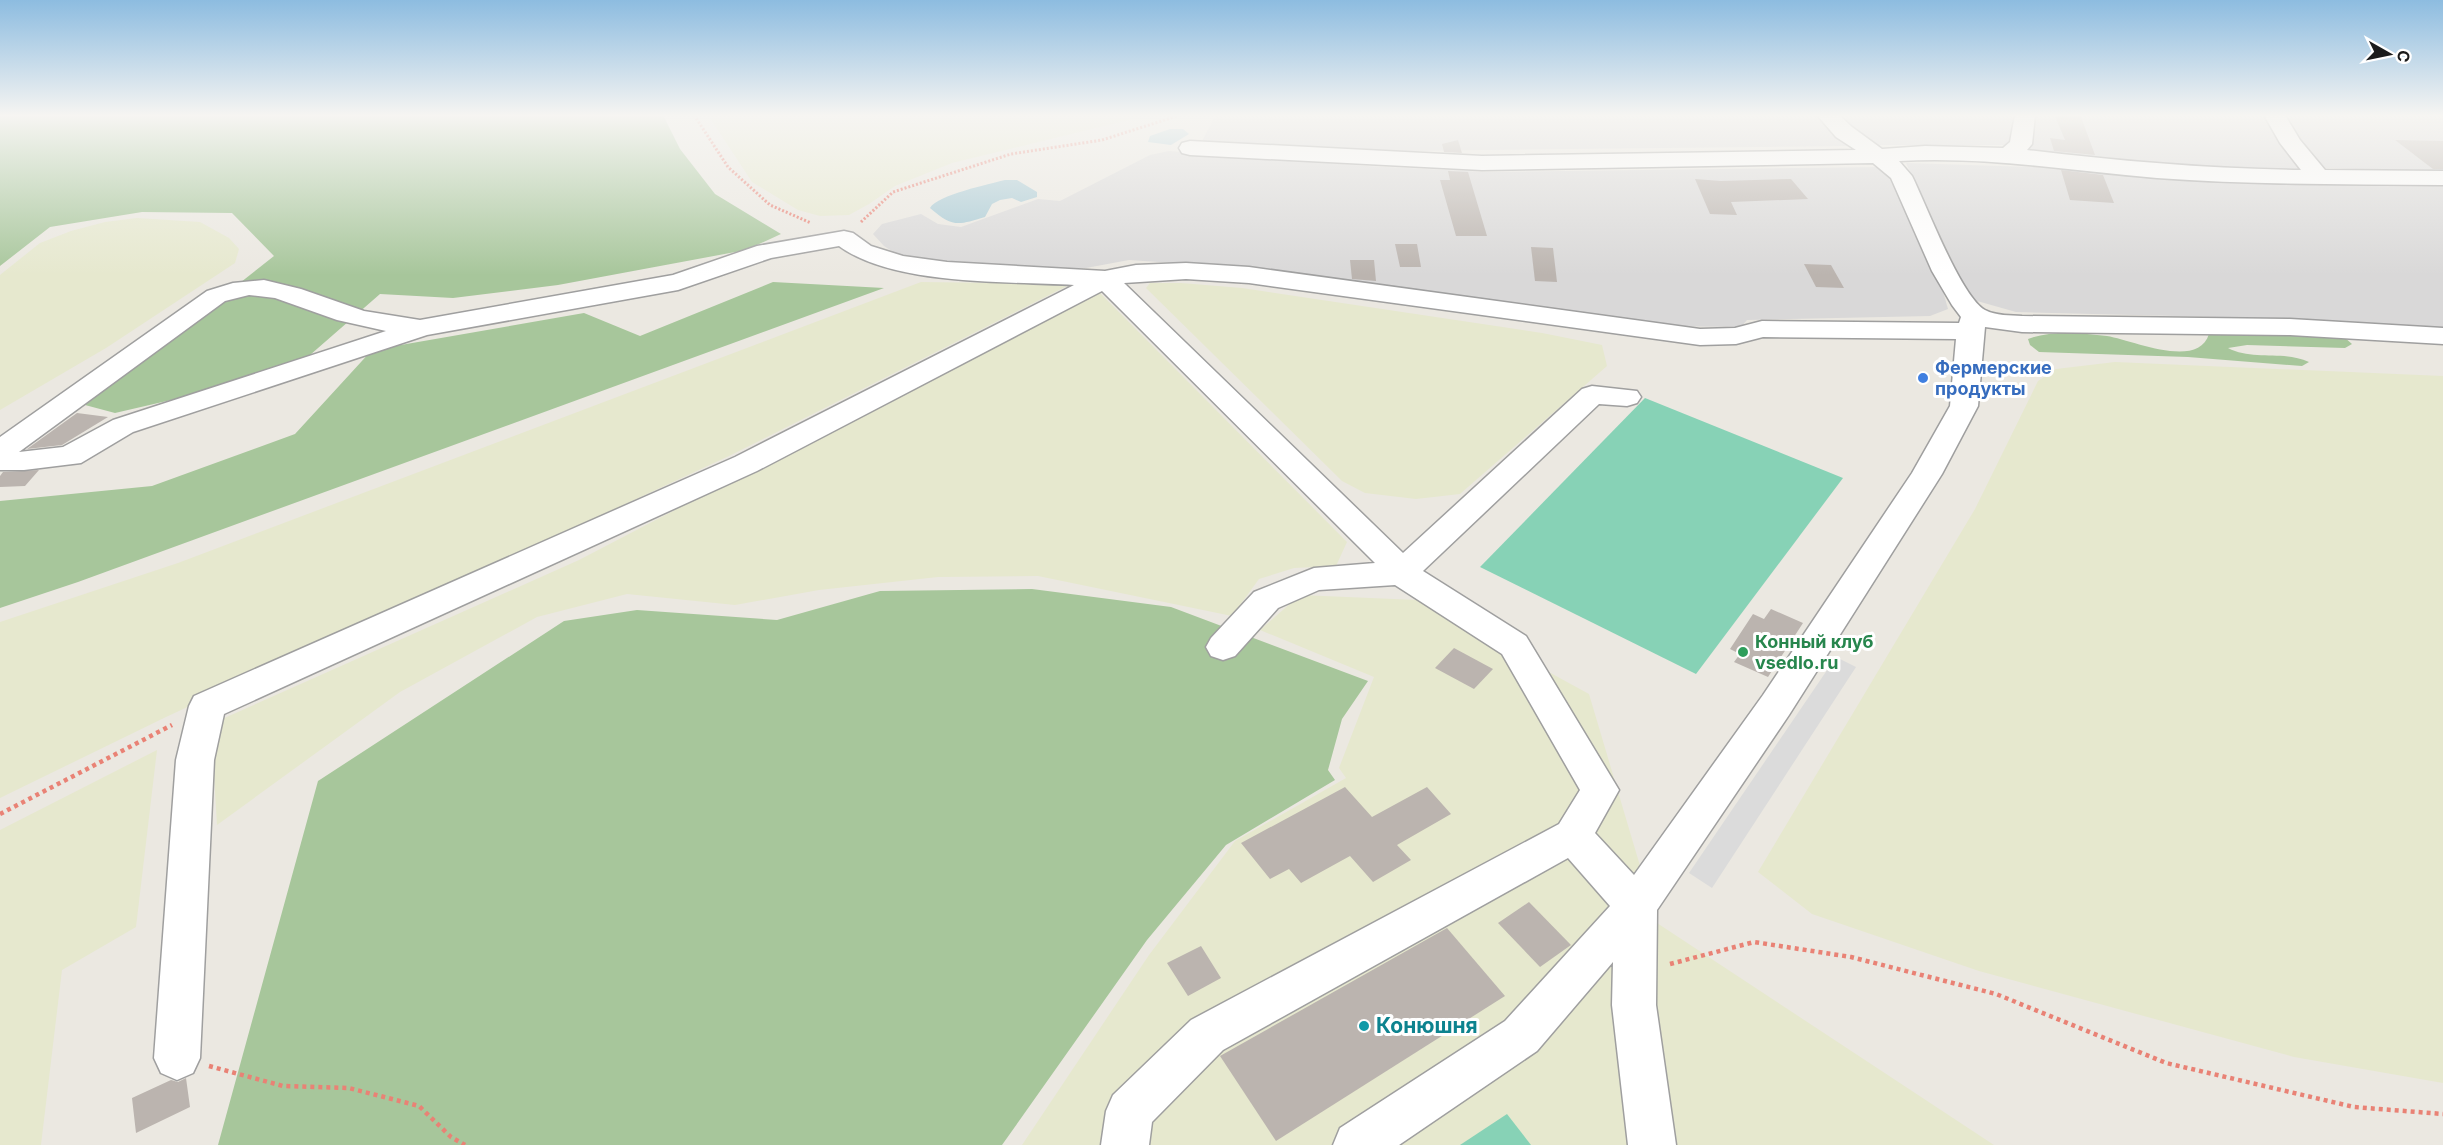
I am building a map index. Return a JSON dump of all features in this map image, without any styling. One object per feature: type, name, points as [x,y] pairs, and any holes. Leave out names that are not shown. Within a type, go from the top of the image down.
[{"type":"street","points":[[1357,1145],[1521,1036],[1636,906],[1776,705],[1927,474],[1964,406],[1972,323],[1901,176],[1892,168]]},
{"type":"street","points":[[2124,168],[2227,176],[2300,178],[2317,175],[2443,178]]},
{"type":"street","points":[[2312,168],[2317,175]]},
{"type":"street","points":[[0,455],[3,461],[70,456],[123,426],[422,328],[678,282],[766,251],[844,238],[862,251],[899,263],[947,270],[1105,279],[1136,273],[1186,271],[1249,275],[1700,337],[1736,336],[1762,328],[1994,321],[2022,324],[2105,325],[2144,338],[2178,339],[2189,336],[2197,326],[2290,327],[2443,336]]},
{"type":"street","points":[[1105,279],[1375,543],[1401,573],[1514,645],[1600,790],[1574,836],[1207,1035],[1130,1112],[1125,1145]]},
{"type":"street","points":[[177,1058],[195,760],[207,706],[746,464],[1105,279]]},
{"type":"street","points":[[0,451],[216,296],[230,290],[279,289],[374,322],[422,328]]},
{"type":"street","points":[[1223,647],[1266,600],[1314,579],[1401,573],[1592,395],[1627,397]]},
{"type":"street","points":[[1574,836],[1636,906],[1634,1005],[1652,1145]]},
{"type":"path","points":[[730,168],[770,206],[844,238],[893,192],[966,168]]},
{"type":"path","points":[[0,814],[207,706]]},
{"type":"path","points":[[1634,1005],[1672,962],[1754,942],[1851,957],[1996,994],[2166,1063],[2354,1107],[2443,1114]]},
{"type":"path","points":[[177,1058],[283,1086],[349,1088],[418,1106],[451,1137],[465,1145]]},
{"type":"shaded area","points":[[1124,168],[1415,168],[1486,172],[1887,168],[1890,171],[1940,281],[1948,309],[1930,316],[1747,320],[1741,327],[1651,326],[1249,268],[1129,260],[1086,268],[993,269],[901,257],[884,246],[873,234],[882,224],[921,214],[938,224],[961,227],[1038,199],[1060,201]]},
{"type":"shaded area","points":[[1909,168],[2051,168],[2182,178],[2443,184],[2443,328],[2293,319],[2016,312],[1970,299]]},
{"type":"shaded area","points":[[2204,168],[2326,168],[2279,174]]},
{"type":"shaded area","points":[[2342,168],[2443,168],[2443,172]]},
{"type":"shaded area","points":[[1836,657],[1856,667],[1712,888],[1689,873]]},
{"type":"green space","points":[[0,168],[695,168],[715,194],[781,234],[746,250],[558,285],[453,298],[380,294],[302,362],[184,397],[115,413],[85,405],[274,256],[232,213],[142,212],[50,227],[0,266]]},
{"type":"green space","points":[[743,168],[939,168],[895,186],[849,215],[820,216],[798,210],[752,182]]},
{"type":"green space","points":[[137,218],[200,222],[229,238],[239,249],[235,263],[106,348],[0,410],[0,275],[40,243],[71,231],[105,222]]},
{"type":"green space","points":[[773,282],[884,288],[78,582],[0,608],[0,501],[152,486],[295,434],[372,350],[584,313],[640,336]]},
{"type":"green space","points":[[921,282],[1071,284],[729,456],[166,717],[0,798],[0,622],[178,563]]},
{"type":"green space","points":[[1150,283],[1242,288],[1542,333],[1602,345],[1607,366],[1460,494],[1416,499],[1365,493],[1342,481],[1146,288]]},
{"type":"green space","points":[[1097,290],[1347,542],[1336,566],[1294,568],[1259,579],[1232,616],[1038,576],[938,577],[819,590],[735,605],[627,594],[537,617],[400,692],[217,825],[211,724],[579,560]]},
{"type":"green space","points":[[2219,332],[2344,337],[2352,344],[2345,348],[2247,345],[2228,348],[2248,354],[2299,358],[2309,362],[2302,366],[2188,357],[2039,352],[2030,345],[2028,339],[2057,333],[2087,334],[2107,336],[2147,347],[2178,352],[2192,350],[2202,345],[2209,334]]},
{"type":"green space","points":[[2115,362],[2443,376],[2443,1083],[2294,1057],[1979,971],[1812,914],[1758,872],[1975,509],[2038,381],[2056,369]]},
{"type":"green space","points":[[1645,398],[1843,478],[1696,674],[1480,567]]},
{"type":"green space","points":[[1032,589],[1171,607],[1368,681],[1342,719],[1328,770],[1335,780],[1226,845],[1147,940],[1002,1145],[218,1145],[318,781],[564,621],[637,610],[777,620],[880,591]]},
{"type":"green space","points":[[1300,595],[1417,600],[1589,694],[1657,923],[1994,1145],[1022,1145],[1149,955],[1235,841],[1346,778],[1339,768],[1374,677],[1260,630]]},
{"type":"green space","points":[[157,750],[136,927],[62,970],[41,1145],[0,1145],[0,830]]},
{"type":"green space","points":[[1507,1114],[1531,1145],[1460,1145]]},
{"type":"water","points":[[1005,180],[1017,180],[1037,192],[1037,197],[1021,202],[1012,198],[1000,200],[992,204],[985,217],[962,223],[950,222],[930,208],[953,194]]},
{"type":"building","points":[[2061,170],[2103,175],[2114,203],[2070,200]]},
{"type":"building","points":[[1448,171],[1468,172],[1487,236],[1456,236],[1440,180],[1450,180]]},
{"type":"building","points":[[1695,179],[1721,181],[1791,179],[1808,199],[1731,202],[1737,215],[1710,214]]},
{"type":"building","points":[[1395,244],[1417,244],[1421,267],[1400,267]]},
{"type":"building","points":[[1531,247],[1553,248],[1557,282],[1535,281]]},
{"type":"building","points":[[1350,260],[1374,260],[1376,281],[1352,279]]},
{"type":"building","points":[[1804,264],[1831,265],[1844,288],[1816,287]]},
{"type":"building","points":[[77,413],[108,417],[62,445],[27,449]]},
{"type":"building","points":[[39,470],[25,486],[0,487],[0,476],[3,472]]},
{"type":"building","points":[[1771,609],[1803,623],[1768,677],[1734,662],[1740,654],[1730,649],[1753,614],[1764,619]]},
{"type":"building","points":[[1454,648],[1493,669],[1474,689],[1435,668]]},
{"type":"building","points":[[1345,787],[1372,817],[1427,787],[1451,814],[1397,845],[1411,860],[1373,882],[1350,856],[1301,883],[1289,869],[1270,879],[1241,843]]},
{"type":"building","points":[[1529,902],[1571,945],[1540,967],[1498,923]]},
{"type":"building","name":"Конюшня","points":[[1447,928],[1505,996],[1276,1141],[1220,1056]]},
{"type":"building","points":[[1201,946],[1221,978],[1188,996],[1167,963]]},
{"type":"building","points":[[186,1078],[190,1107],[136,1133],[132,1098],[171,1080],[178,1082]]},
{"type":"place","name":"Фермерские продукты","points":[[1923,378]]},
{"type":"place","name":"Конный клуб vsedlo.ru","points":[[1743,652]]},
{"type":"place","name":"Конюшня","points":[[1364,1026]]}]
